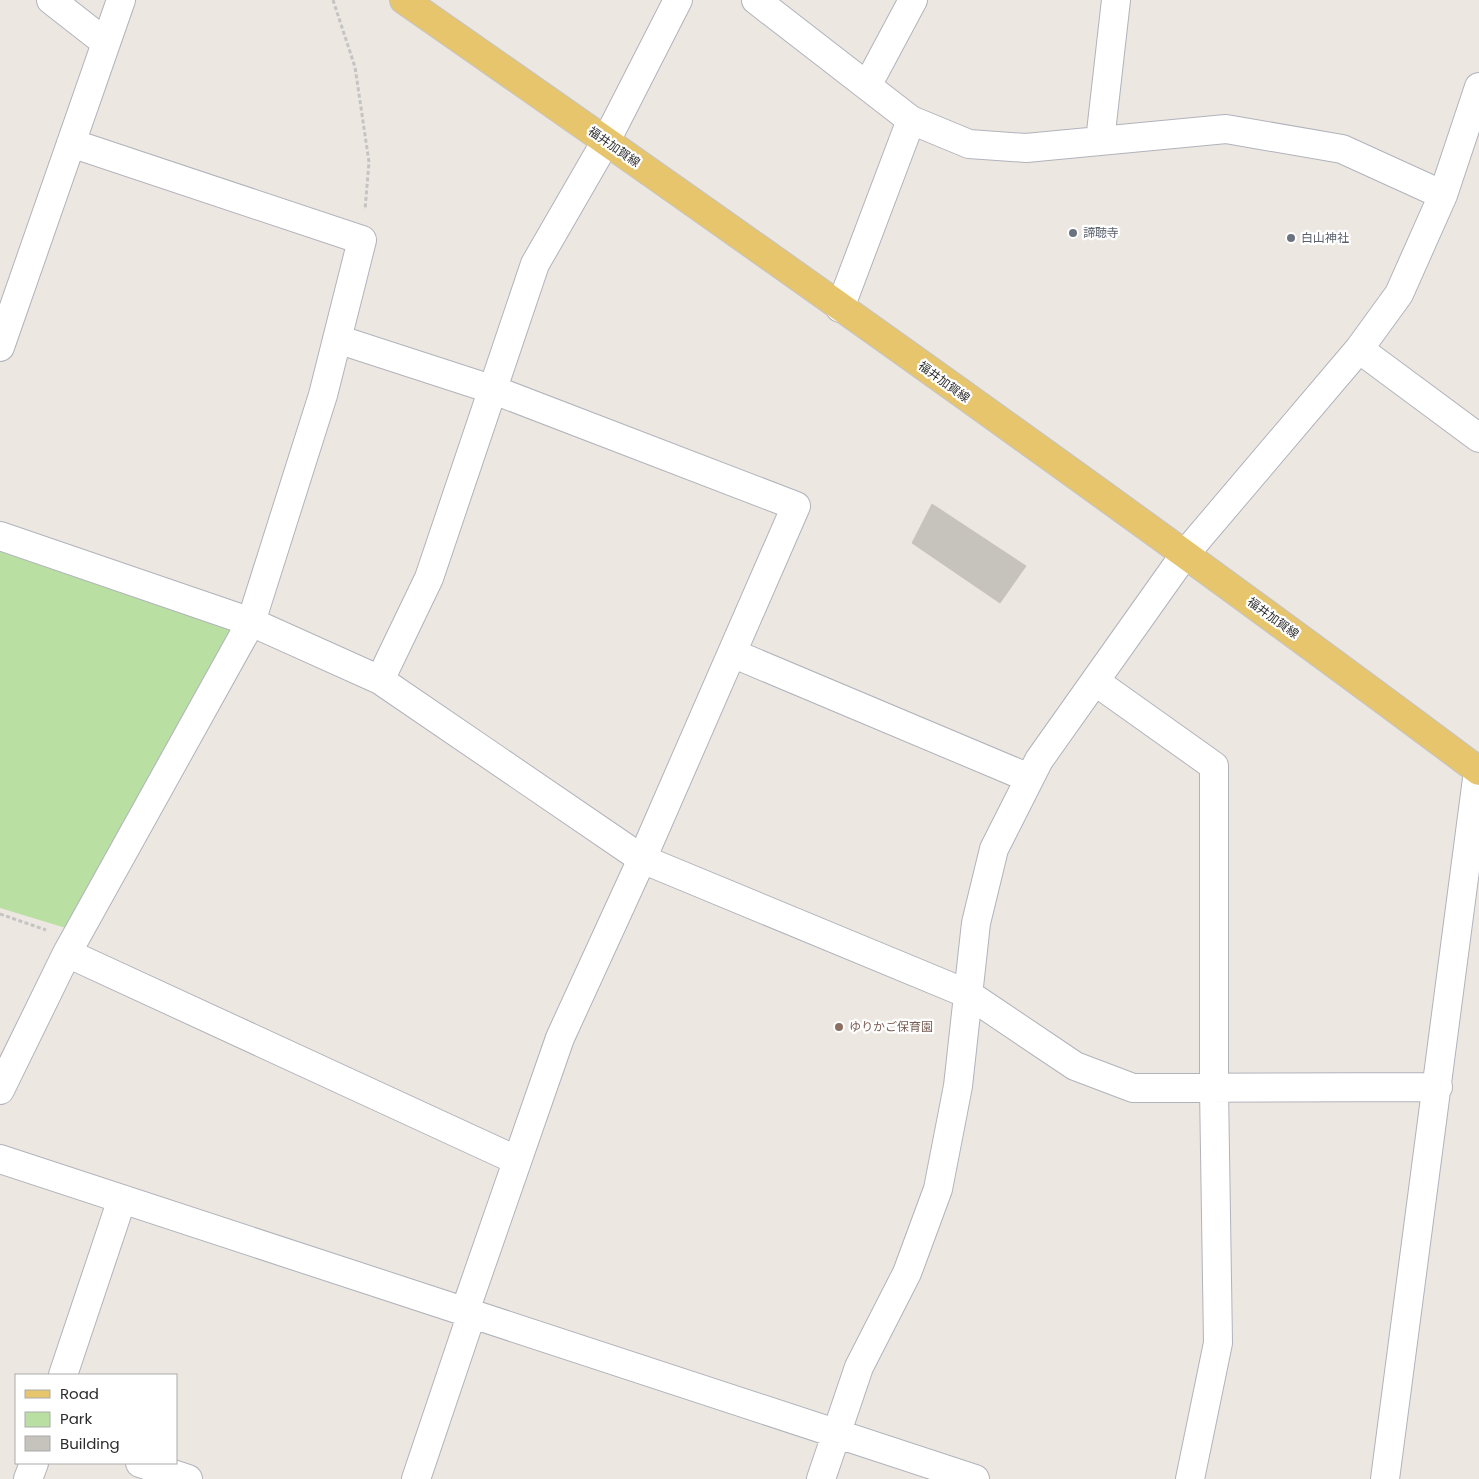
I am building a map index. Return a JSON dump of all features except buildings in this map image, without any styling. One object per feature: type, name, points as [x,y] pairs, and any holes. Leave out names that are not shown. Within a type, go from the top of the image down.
[{"type":"main road","name":"福井加賀線","points":[[404,0],[606,141],[1186,554],[1479,771]]},
{"type":"street","points":[[51,0],[106,43]]},
{"type":"street","points":[[2,336],[121,0]]},
{"type":"street","points":[[380,680],[429,578],[535,264],[606,141],[678,0]]},
{"type":"street","points":[[756,0],[911,120],[969,144],[1026,148],[1226,129],[1342,149],[1443,195]]},
{"type":"street","points":[[867,86],[913,0]]},
{"type":"street","points":[[1100,141],[1116,0]]},
{"type":"street","points":[[821,1479],[859,1367],[907,1273],[938,1189],[958,1086],[976,922],[994,849],[1039,760],[1186,554],[1359,348],[1399,294],[1443,195],[1479,87]]},
{"type":"street","points":[[840,308],[911,120]]},
{"type":"street","points":[[0,1090],[71,947],[251,622],[323,395],[362,240],[71,143]]},
{"type":"street","points":[[337,339],[494,390],[796,506],[642,859],[560,1038],[516,1160],[416,1479]]},
{"type":"street","points":[[1359,348],[1479,438]]},
{"type":"street","points":[[0,536],[251,622],[380,680],[642,859],[968,994],[1075,1066],[1133,1088],[1438,1087]]},
{"type":"street","points":[[732,653],[1029,778]]},
{"type":"street","points":[[1096,682],[1214,766],[1214,1088],[1218,1343],[1190,1479]]},
{"type":"street","points":[[1384,1479],[1479,771]]},
{"type":"street","points":[[71,947],[516,1160]]},
{"type":"street","points":[[0,1159],[838,1432],[975,1479]]},
{"type":"street","points":[[63,1374],[122,1199]]},
{"type":"street","points":[[28,1479],[34,1464]]},
{"type":"street","points":[[143,1464],[177,1477]]},
{"type":"path","points":[[333,0],[355,67],[369,162],[362,240]]},
{"type":"path","points":[[0,914],[71,947]]},
{"type":"green space","points":[[0,536],[243,619],[79,932],[0,908]]},
{"type":"place","name":"諦聴寺","points":[[1073,233]]},
{"type":"place","name":"白山神社","points":[[1291,238]]},
{"type":"place","name":"ゆりかご保育園","points":[[839,1027]]}]
